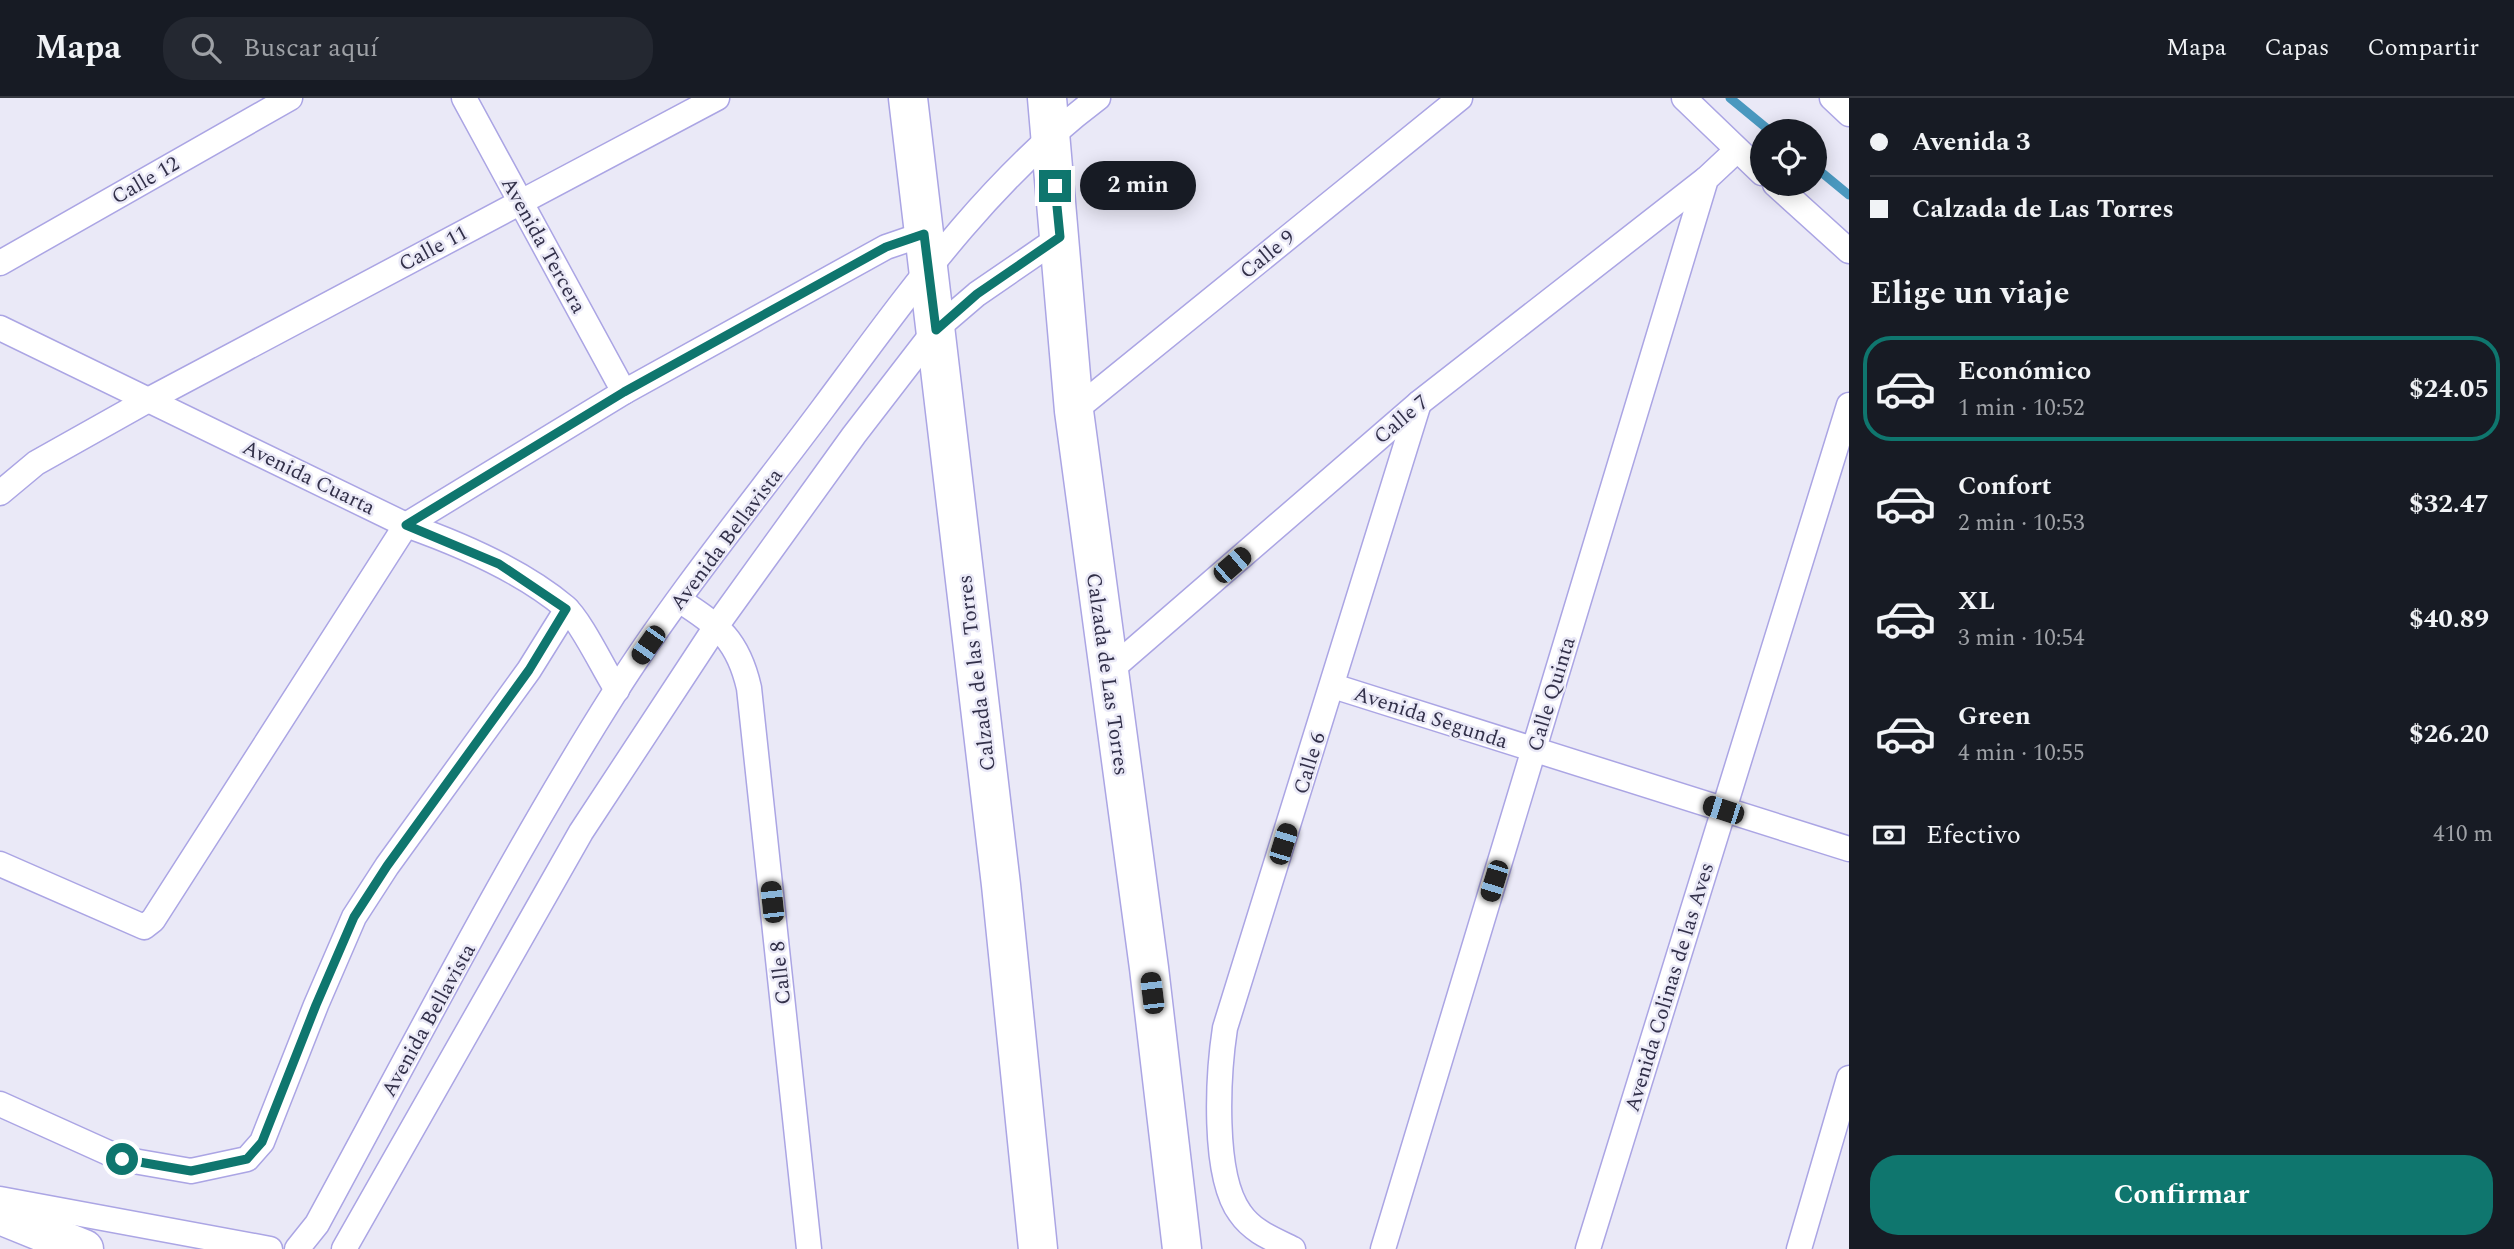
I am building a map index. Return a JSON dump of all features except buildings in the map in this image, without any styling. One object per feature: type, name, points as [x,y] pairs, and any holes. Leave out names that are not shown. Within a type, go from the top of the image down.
[{"type":"main road","name":"Calzada de las Torres","points":[[908,98],[1001,885],[1038,1249]]},
{"type":"main road","name":"Calzada de Las Torres","points":[[1048,116],[1074,411],[1107,673],[1149,968],[1182,1249]]},
{"type":"main road","points":[[0,1215],[84,1249]]},
{"type":"street","name":"Calle 12","points":[[0,263],[290,98]]},
{"type":"street","name":"Avenida Tercera","points":[[464,98],[624,392]]},
{"type":"street","name":"Calle 11","points":[[0,493],[36,463],[150,399],[717,98]]},
{"type":"street","name":"Avenida Bellavista","points":[[297,1249],[317,1224],[530,832],[617,690],[926,251],[1048,116],[1098,98]]},
{"type":"street","name":"Calle 9","points":[[1074,411],[1460,98]]},
{"type":"street","points":[[1684,98],[1750,162]]},
{"type":"street","points":[[1832,98],[1849,114]]},
{"type":"street","points":[[1706,179],[1737,150]]},
{"type":"street","name":"Calle 7","points":[[1107,673],[1419,403],[1706,179]]},
{"type":"street","name":"Calle Quinta","points":[[1383,1249],[1706,179]]},
{"type":"street","points":[[1788,196],[1849,251]]},
{"type":"street","name":"Avenida Bellavista","points":[[344,1249],[581,832],[717,625],[854,435],[936,330],[977,294],[1060,237]]},
{"type":"street","points":[[0,864],[144,928],[153,920],[406,525],[624,392],[886,247],[926,251]]},
{"type":"street","name":"Avenida Cuarta","points":[[0,327],[406,525],[499,564],[566,609],[617,690]]},
{"type":"street","name":"Calle 6","points":[[1293,1249],[1258,1232],[1239,1213],[1226,1179],[1220,1125],[1219,1068],[1225,1028],[1419,403]]},
{"type":"street","name":"Avenida Colinas de las Aves","points":[[1588,1249],[1849,405]]},
{"type":"street","name":"Calle 8","points":[[680,600],[717,625],[743,664],[749,688],[810,1249]]},
{"type":"street","points":[[0,1104],[122,1159],[191,1171],[247,1159],[262,1142],[354,917],[387,866],[529,670],[566,609]]},
{"type":"street","name":"Avenida Segunda","points":[[1333,686],[1849,849]]},
{"type":"street","points":[[1799,1249],[1849,1078]]},
{"type":"street","points":[[0,1199],[270,1249]]},
{"type":"waterway","points":[[1730,98],[1755,119]]},
{"type":"waterway","points":[[1827,177],[1849,195]]},
{"type":"route","points":[[122,1159],[191,1171],[230,1165],[247,1159],[262,1142],[354,917],[387,866],[529,670],[566,609],[499,564],[406,525],[624,392],[886,247],[924,234],[936,330],[977,294],[1060,237],[1055,186]]}]
